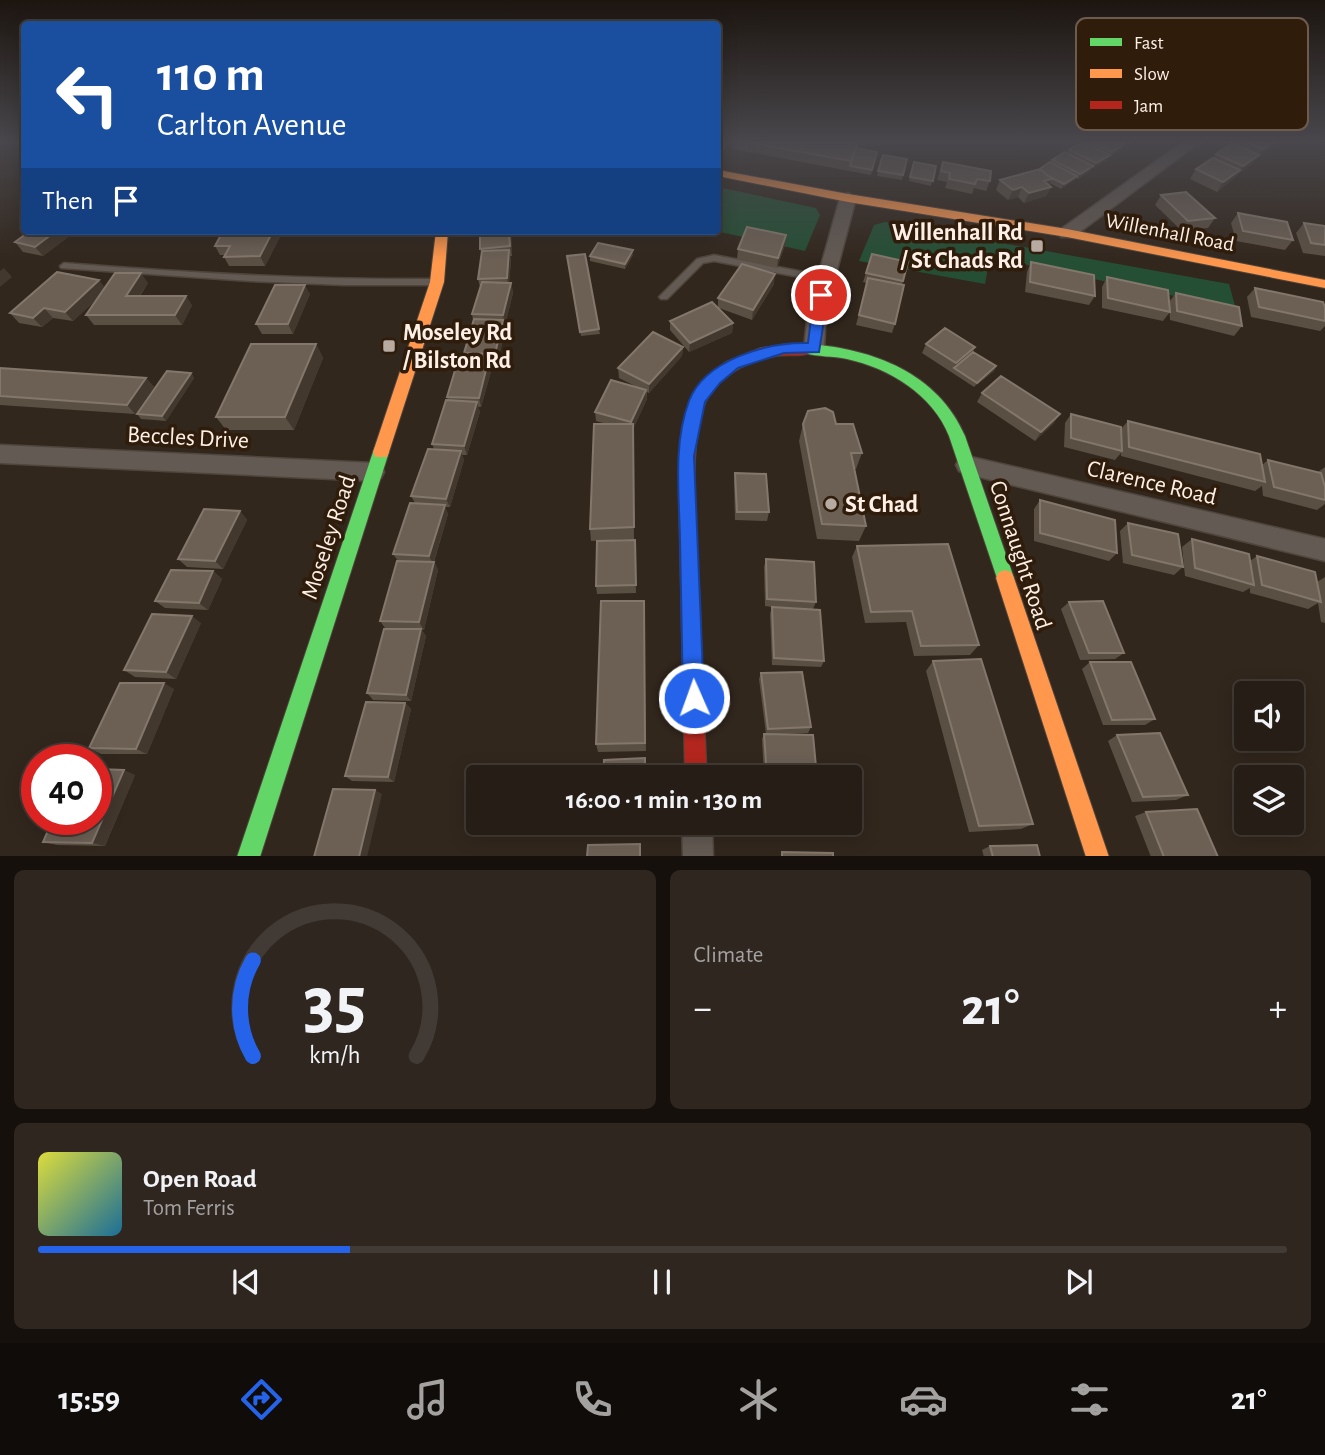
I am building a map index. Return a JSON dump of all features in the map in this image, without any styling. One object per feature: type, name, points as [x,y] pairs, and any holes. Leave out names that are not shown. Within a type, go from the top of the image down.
[{"type":"street","name":"Willenhall Road","points":[[765,182],[1067,233],[1325,285]]},
{"type":"street","points":[[1067,233],[1135,182]]},
{"type":"street","points":[[814,348],[817,312],[848,198]]},
{"type":"street","name":"Moseley Road","points":[[248,856],[437,282],[442,235]]},
{"type":"street","name":"Connaught Road","points":[[696,765],[686,456],[697,400],[714,379],[733,365],[783,348],[814,348],[853,354],[892,368],[926,392],[947,416],[967,465],[1098,856]]},
{"type":"street","name":"Beccles Drive","points":[[0,454],[373,472]]},
{"type":"street","name":"Clarence Road","points":[[967,465],[1325,550]]},
{"type":"street","points":[[697,835],[698,856]]},
{"type":"lane","points":[[664,297],[700,261],[714,258],[825,279]]},
{"type":"lane","points":[[64,266],[237,277],[437,282]]},
{"type":"green space","points":[[721,188],[816,208],[820,215],[805,251],[721,232]]},
{"type":"green space","points":[[885,222],[1229,284],[1236,309],[990,257],[985,284],[859,261],[874,225]]},
{"type":"building","points":[[1003,182],[1045,182],[1051,187],[1029,193],[1022,187],[1013,190]]},
{"type":"building","points":[[1186,192],[1215,218],[1188,221],[1161,195]]},
{"type":"building","points":[[1238,213],[1287,222],[1293,240],[1243,231]]},
{"type":"building","points":[[1304,223],[1325,226],[1325,245],[1311,243]]},
{"type":"building","points":[[747,227],[786,235],[778,258],[738,249]]},
{"type":"building","points":[[25,235],[51,235],[35,247],[15,242]]},
{"type":"building","points":[[221,235],[271,235],[260,256],[224,257],[230,246],[215,246]]},
{"type":"building","points":[[480,235],[509,235],[510,246],[480,249]]},
{"type":"building","points":[[598,243],[633,250],[625,264],[590,256]]},
{"type":"building","points":[[509,250],[507,278],[478,279],[482,251]]},
{"type":"building","points":[[585,254],[599,329],[580,332],[567,256]]},
{"type":"building","points":[[872,254],[908,262],[903,281],[866,273]]},
{"type":"building","points":[[1031,262],[1094,275],[1095,296],[1030,282]]},
{"type":"building","points":[[742,264],[775,274],[753,310],[718,298]]},
{"type":"building","points":[[57,272],[99,280],[65,312],[44,308],[33,318],[10,313]]},
{"type":"building","points":[[115,273],[141,273],[126,296],[186,296],[175,315],[86,315]]},
{"type":"building","points":[[1107,277],[1168,290],[1170,312],[1108,298]]},
{"type":"building","points":[[868,278],[904,285],[895,324],[859,315]]},
{"type":"building","points":[[482,282],[511,283],[503,315],[472,314]]},
{"type":"building","points":[[275,285],[305,285],[288,324],[256,324]]},
{"type":"building","points":[[1255,288],[1323,302],[1325,321],[1259,307]]},
{"type":"building","points":[[1176,293],[1239,307],[1242,326],[1177,311]]},
{"type":"building","points":[[712,302],[733,323],[690,343],[670,321]]},
{"type":"building","points":[[474,319],[503,320],[495,354],[464,353]]},
{"type":"building","points":[[945,328],[975,347],[956,363],[926,344]]},
{"type":"building","points":[[653,332],[683,347],[649,384],[618,368]]},
{"type":"building","points":[[251,344],[316,344],[285,417],[216,417]]},
{"type":"building","points":[[973,352],[996,366],[977,383],[954,368]]},
{"type":"building","points":[[459,357],[489,358],[479,398],[447,397]]},
{"type":"building","points":[[0,368],[146,378],[127,405],[0,396]]},
{"type":"building","points":[[167,371],[191,373],[162,416],[137,414]]},
{"type":"building","points":[[1001,376],[1060,414],[1041,432],[982,393]]},
{"type":"building","points":[[611,380],[646,390],[631,422],[595,412]]},
{"type":"building","points":[[446,400],[477,402],[464,446],[432,444]]},
{"type":"building","name":"St Chad","points":[[825,408],[833,412],[836,424],[853,424],[862,453],[851,453],[866,526],[822,524],[803,424],[808,411]]},
{"type":"building","points":[[1071,414],[1121,427],[1122,451],[1071,438]]},
{"type":"building","points":[[1128,421],[1260,454],[1265,482],[1129,447]]},
{"type":"building","points":[[594,424],[633,424],[634,527],[590,529]]},
{"type":"building","points":[[428,449],[461,451],[446,499],[411,496]]},
{"type":"building","points":[[1268,460],[1321,473],[1325,500],[1274,487]]},
{"type":"building","points":[[735,473],[766,474],[769,512],[737,512]]},
{"type":"building","points":[[1040,500],[1115,520],[1117,553],[1040,533]]},
{"type":"building","points":[[410,503],[445,505],[429,556],[393,554]]},
{"type":"building","points":[[204,509],[240,511],[215,561],[178,559]]},
{"type":"building","points":[[1128,523],[1178,534],[1183,567],[1132,555]]},
{"type":"building","points":[[1192,539],[1249,554],[1254,585],[1195,568]]},
{"type":"building","points":[[635,540],[636,585],[596,586],[597,541]]},
{"type":"building","points":[[948,544],[979,645],[921,646],[912,611],[871,612],[857,546]]},
{"type":"building","points":[[1257,556],[1315,572],[1321,602],[1262,585]]},
{"type":"building","points":[[766,559],[814,562],[816,602],[767,599]]},
{"type":"building","points":[[397,561],[434,562],[419,622],[380,621]]},
{"type":"building","points":[[171,570],[213,571],[199,603],[155,601]]},
{"type":"building","points":[[601,601],[644,601],[645,743],[596,744]]},
{"type":"building","points":[[1103,601],[1124,653],[1089,653],[1069,602]]},
{"type":"building","points":[[772,607],[820,610],[824,661],[774,658]]},
{"type":"building","points":[[152,614],[192,616],[166,672],[124,670]]},
{"type":"building","points":[[384,629],[421,629],[406,695],[367,693]]},
{"type":"building","points":[[981,659],[1033,824],[979,826],[933,661]]},
{"type":"building","points":[[1090,662],[1131,662],[1155,719],[1112,720]]},
{"type":"building","points":[[802,672],[811,727],[768,729],[761,673]]},
{"type":"building","points":[[120,683],[164,683],[136,749],[112,748],[112,744],[91,744]]},
{"type":"building","points":[[366,702],[405,703],[388,777],[345,776]]},
{"type":"building","points":[[1160,733],[1188,795],[1143,797],[1117,735]]},
{"type":"building","points":[[764,734],[813,735],[816,765],[766,765]]},
{"type":"building","points":[[645,758],[645,765],[604,765],[604,760]]},
{"type":"building","points":[[112,770],[124,770],[112,797]]},
{"type":"building","points":[[333,789],[375,790],[359,856],[314,856]]},
{"type":"building","points":[[1197,809],[1218,856],[1164,856],[1146,812]]},
{"type":"building","points":[[46,835],[96,835],[92,843],[43,842]]},
{"type":"building","points":[[640,844],[640,856],[587,856],[588,845]]},
{"type":"building","points":[[1037,845],[1040,856],[993,856],[990,846]]},
{"type":"building","points":[[782,852],[833,853],[833,856],[782,856]]},
{"type":"traffic: fast","points":[[809,349],[848,354],[885,366],[903,375],[933,399],[946,415],[957,436],[1005,578]]},
{"type":"traffic: fast","points":[[248,856],[381,452]]},
{"type":"traffic: slow","points":[[765,182],[1067,233],[1325,284]]},
{"type":"traffic: slow","points":[[381,452],[437,282],[442,235]]},
{"type":"traffic: slow","points":[[1005,578],[1098,856]]},
{"type":"traffic: jam","points":[[696,765],[687,502],[688,450],[694,410],[707,386],[731,366],[777,350],[809,349]]},
{"type":"place","name":"Willenhall Rd / St Chads Rd","points":[[1037,246]]},
{"type":"place","name":"Moseley Rd / Bilston Rd","points":[[389,346]]},
{"type":"place","name":"St Chad","points":[[831,504]]},
{"type":"route","points":[[694,698],[686,456],[697,400],[714,379],[733,365],[783,348],[814,348],[821,295]]}]
